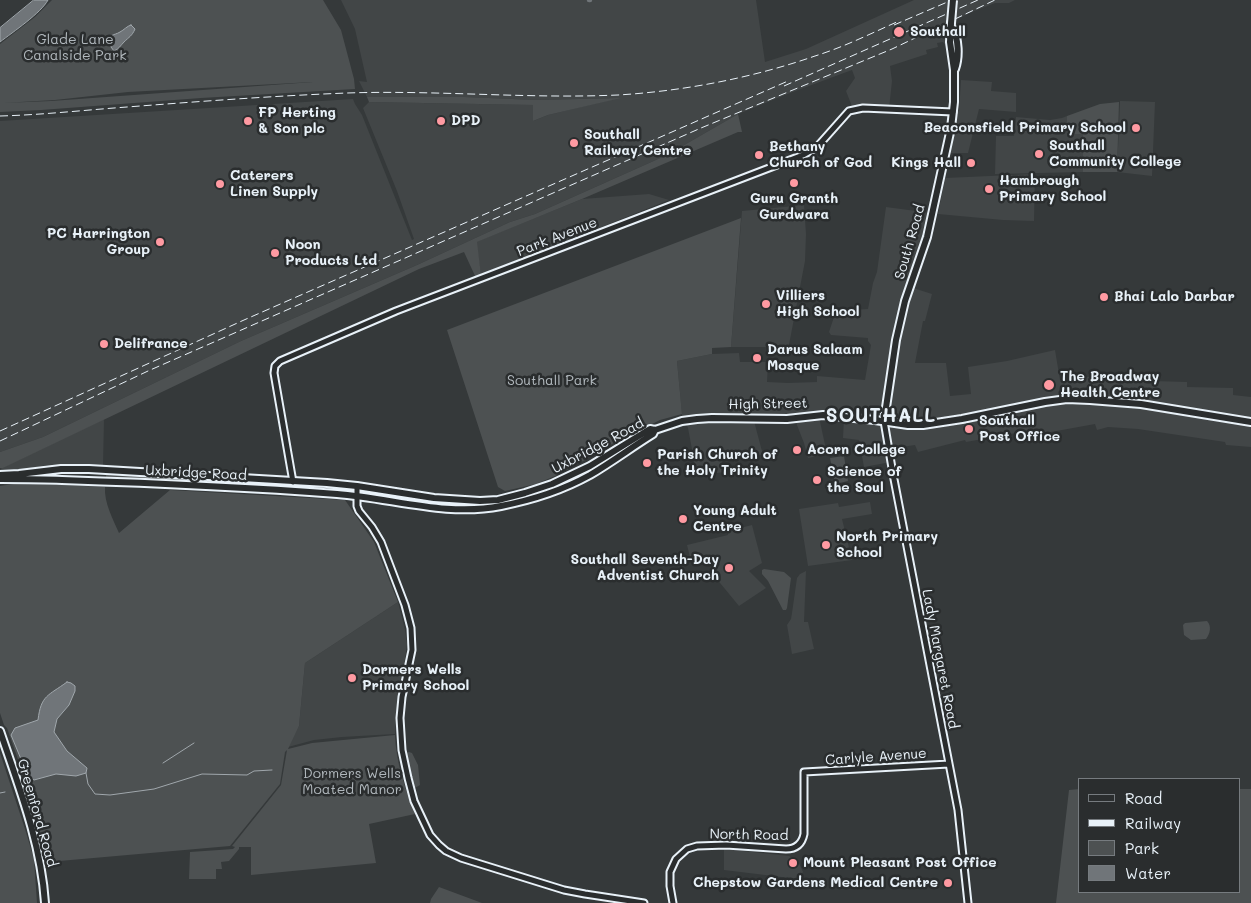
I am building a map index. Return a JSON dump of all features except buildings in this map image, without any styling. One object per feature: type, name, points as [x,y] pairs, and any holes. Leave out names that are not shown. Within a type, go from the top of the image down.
[{"type":"main road","name":"South Road","points":[[884,421],[896,340],[907,296],[927,236],[949,140],[953,112],[954,70],[950,42],[953,0]]},
{"type":"main road","name":"High Street","points":[[654,430],[682,421],[712,418],[787,419],[830,415],[916,425],[935,424],[1045,402],[1077,399],[1141,404],[1251,422]]},
{"type":"main road","name":"Uxbridge Road","points":[[0,475],[60,469],[106,470],[357,486],[434,498],[492,501],[539,489],[579,471],[650,429],[654,430],[654,434],[583,478],[544,495],[489,508],[464,510],[356,496],[267,489],[105,482],[0,480]]},
{"type":"main road","points":[[105,482],[102,476],[106,470]]},
{"type":"main road","points":[[579,471],[583,478]]},
{"type":"main road","points":[[202,486],[206,486],[209,482],[203,476]]},
{"type":"main road","points":[[267,480],[267,489]]},
{"type":"main road","points":[[464,500],[464,510]]},
{"type":"main road","name":"Greenford Road","points":[[0,731],[40,859],[44,903]]},
{"type":"street","name":"Park Avenue","points":[[293,482],[274,373],[275,366],[280,360],[415,303],[803,155],[817,147],[843,116],[851,110],[863,108],[953,112]]},
{"type":"street","name":"Lady Margaret Road","points":[[884,421],[960,825],[968,903]]},
{"type":"street","points":[[357,486],[356,503],[359,511],[375,532],[383,548],[412,628],[412,650],[400,712],[402,750],[414,801],[432,837],[446,850],[462,858],[554,887],[644,903]]},
{"type":"street","name":"Carlyle Avenue","points":[[804,772],[949,764]]},
{"type":"street","name":"North Road","points":[[673,903],[670,872],[674,862],[685,851],[693,847],[739,845],[786,850],[798,846],[804,834],[804,772]]},
{"type":"shaded area","points":[[341,0],[756,0],[765,62],[806,49],[914,0],[1015,0],[1009,3],[995,3],[969,13],[947,26],[948,46],[943,42],[937,43],[938,47],[926,50],[927,54],[890,66],[892,81],[889,109],[853,109],[846,91],[855,78],[852,70],[790,93],[738,114],[667,155],[241,341],[43,437],[0,452],[0,121],[353,99],[362,115],[412,240],[414,239],[397,191],[363,108],[369,102],[534,105],[533,121],[548,115],[618,98],[536,100],[464,97],[367,97],[359,81],[367,82],[355,29]]},
{"type":"shaded area","points":[[961,80],[992,82],[991,91],[1016,93],[1016,112],[979,109],[968,153],[946,153],[953,112],[959,111]]},
{"type":"shaded area","name":"Beaconsfield Primary School","points":[[1120,101],[1155,102],[1152,176],[1117,172]]},
{"type":"shaded area","name":"Southall Community College","points":[[1067,116],[1067,134],[1083,134],[1083,172],[995,174],[996,136],[1014,136],[1016,117],[1050,120]]},
{"type":"shaded area","name":"Hambrough Primary School","points":[[1035,174],[1034,221],[938,214],[945,178]]},
{"type":"shaded area","points":[[649,194],[669,200],[481,275],[476,242],[582,199]]},
{"type":"shaded area","name":"Villiers High School","points":[[804,205],[805,261],[788,350],[779,347],[731,347],[742,211]]},
{"type":"shaded area","points":[[886,207],[931,213],[910,287],[932,294],[925,321],[923,321],[915,363],[946,363],[950,396],[971,394],[968,367],[1007,361],[1055,350],[1060,380],[1118,376],[1119,380],[1187,382],[1187,387],[1233,388],[1233,395],[1251,397],[1251,447],[1226,445],[1225,442],[1138,429],[1108,427],[1097,430],[1095,424],[1018,440],[1016,433],[966,442],[965,440],[918,452],[915,445],[888,449],[891,462],[864,467],[859,440],[843,438],[844,418],[819,417],[827,454],[808,458],[795,420],[754,421],[763,455],[721,459],[724,472],[697,476],[688,428],[682,415],[677,361],[712,354],[739,353],[740,362],[768,362],[767,382],[817,382],[817,376],[865,380],[871,345],[868,338],[831,335],[829,332],[836,311],[868,309],[877,272]]},
{"type":"shaded area","points":[[104,419],[103,466],[78,464],[46,465],[19,471],[0,471],[0,469]]},
{"type":"shaded area","name":"North Primary School","points":[[870,502],[872,514],[842,519],[852,560],[808,566],[799,509],[838,503],[839,507]]},
{"type":"shaded area","points":[[752,525],[762,563],[749,571],[766,588],[739,606],[711,572],[720,565],[713,555],[691,561],[687,545],[728,535],[728,531]]},
{"type":"shaded area","points":[[806,571],[804,622],[808,622],[814,649],[792,654],[787,625],[791,619],[797,578]]},
{"type":"shaded area","name":"Dormers Wells Primary School","points":[[398,602],[407,644],[398,692],[395,734],[314,740],[288,747],[299,726],[305,663]]},
{"type":"shaded area","points":[[724,849],[789,856],[798,861],[803,872],[798,879],[724,870]]},
{"type":"green space","name":"Glade Lane Canalside Park","points":[[52,0],[323,0],[341,30],[355,89],[0,112],[0,44],[35,17]],"holes":[[[313,82],[51,101],[3,103],[55,100],[128,92]]]},
{"type":"green space","points":[[367,97],[464,97],[536,100],[621,98],[548,115],[533,121],[533,105],[369,102]]},
{"type":"green space","points":[[1119,102],[1117,172],[1083,172],[1083,134],[1067,134],[1067,116],[1100,104]]},
{"type":"green space","points":[[738,114],[742,132],[738,132],[477,242],[481,275],[476,278],[464,252],[419,269],[0,468],[0,452],[43,437],[241,341],[667,155]]},
{"type":"green space","name":"Southall Park","points":[[741,218],[731,347],[712,348],[712,354],[677,361],[682,414],[660,420],[634,431],[585,460],[536,484],[505,491],[498,487],[447,330]]},
{"type":"green space","points":[[844,456],[848,481],[835,484],[830,458]]},
{"type":"green space","points":[[106,475],[203,479],[204,481],[203,483],[108,478]]},
{"type":"green space","name":"Dormers Wells Moated Manor","points":[[20,483],[105,487],[107,505],[119,533],[170,490],[345,500],[374,542],[398,602],[305,663],[299,726],[288,749],[312,743],[395,735],[399,765],[415,814],[369,824],[376,863],[251,875],[251,847],[239,847],[229,861],[221,862],[222,869],[216,869],[216,879],[189,879],[190,852],[233,849],[235,847],[232,846],[281,785],[287,750],[285,752],[280,784],[230,846],[48,862],[29,791],[0,713],[0,486]]},
{"type":"green space","points":[[377,492],[459,502],[460,506],[438,505],[377,495]]},
{"type":"green space","points":[[764,569],[784,572],[791,578],[786,610],[783,610],[768,581],[762,574]]},
{"type":"green space","points":[[1207,621],[1210,625],[1210,630],[1206,639],[1191,640],[1184,635],[1183,625],[1185,623]]},
{"type":"green space","points":[[0,753],[34,859],[37,903],[0,903]]},
{"type":"green space","points":[[406,753],[412,753],[418,765],[420,785],[413,789]]},
{"type":"green space","points":[[1078,789],[1078,893],[1241,893],[1241,789],[1251,789],[1251,903],[1056,903],[1069,790]]},
{"type":"green space","points":[[439,887],[482,903],[430,903]]},
{"type":"water","points":[[34,0],[48,0],[33,16],[0,42],[0,28]]},
{"type":"water","points":[[131,25],[135,29],[133,33],[114,51],[111,47],[111,36]]},
{"type":"water","points":[[67,682],[75,686],[75,691],[69,705],[57,719],[54,732],[67,751],[87,768],[86,773],[76,776],[56,774],[34,780],[28,776],[11,735],[15,728],[38,720],[41,705],[46,697]]},
{"type":"waterway","points":[[163,763],[194,743]]},
{"type":"waterway","points":[[86,773],[88,784],[95,794],[110,795],[154,789],[202,774],[247,775],[254,771],[272,770]]},
{"type":"waterway","points":[[0,793],[5,792]]},
{"type":"railway","points":[[894,25],[952,0]]},
{"type":"railway","points":[[784,86],[978,0]]},
{"type":"railway","points":[[0,441],[148,371],[701,128],[892,49],[995,0]]},
{"type":"railway","points":[[0,116],[231,99],[347,93],[381,92],[550,96],[643,93],[693,87],[767,71],[837,48],[899,21]]},
{"type":"railway","points":[[0,431],[244,320],[788,81]]},
{"type":"place","name":"Southall","points":[[899,32]]},
{"type":"place","name":"FP Herting & Son plc","points":[[248,121]]},
{"type":"place","name":"DPD","points":[[441,121]]},
{"type":"place","name":"Beaconsfield Primary School","points":[[1136,128]]},
{"type":"place","name":"Southall Railway Centre","points":[[574,143]]},
{"type":"place","name":"Southall Community College","points":[[1039,154]]},
{"type":"place","name":"Bethany Church of God","points":[[759,155]]},
{"type":"place","name":"Kings Hall","points":[[971,163]]},
{"type":"place","name":"Guru Granth Gurdwara","points":[[794,183]]},
{"type":"place","name":"Caterers Linen Supply","points":[[220,184]]},
{"type":"place","name":"Hambrough Primary School","points":[[989,189]]},
{"type":"place","name":"PC Harrington Group","points":[[160,242]]},
{"type":"place","name":"Noon Products Ltd","points":[[275,253]]},
{"type":"place","name":"Bhai Lalo Darbar","points":[[1104,297]]},
{"type":"place","name":"Villiers High School","points":[[766,304]]},
{"type":"place","name":"Delifrance","points":[[104,344]]},
{"type":"place","name":"Darus Salaam Mosque","points":[[757,358]]},
{"type":"place","name":"The Broadway Health Centre","points":[[1049,385]]},
{"type":"place","name":"Southall Post Office","points":[[969,429]]},
{"type":"place","name":"Acorn College","points":[[797,450]]},
{"type":"place","name":"Parish Church of the Holy Trinity","points":[[647,463]]},
{"type":"place","name":"Science of the Soul","points":[[817,480]]},
{"type":"place","name":"Young Adult Centre","points":[[683,519]]},
{"type":"place","name":"North Primary School","points":[[826,545]]},
{"type":"place","name":"Southall Seventh-Day Adventist Church","points":[[729,568]]},
{"type":"place","name":"Dormers Wells Primary School","points":[[352,678]]},
{"type":"place","name":"Mount Pleasant Post Office","points":[[793,863]]},
{"type":"place","name":"Chepstow Gardens Medical Centre","points":[[948,883]]},
{"type":"district","name":"SOUTHALL","points":[[881,416]]}]
